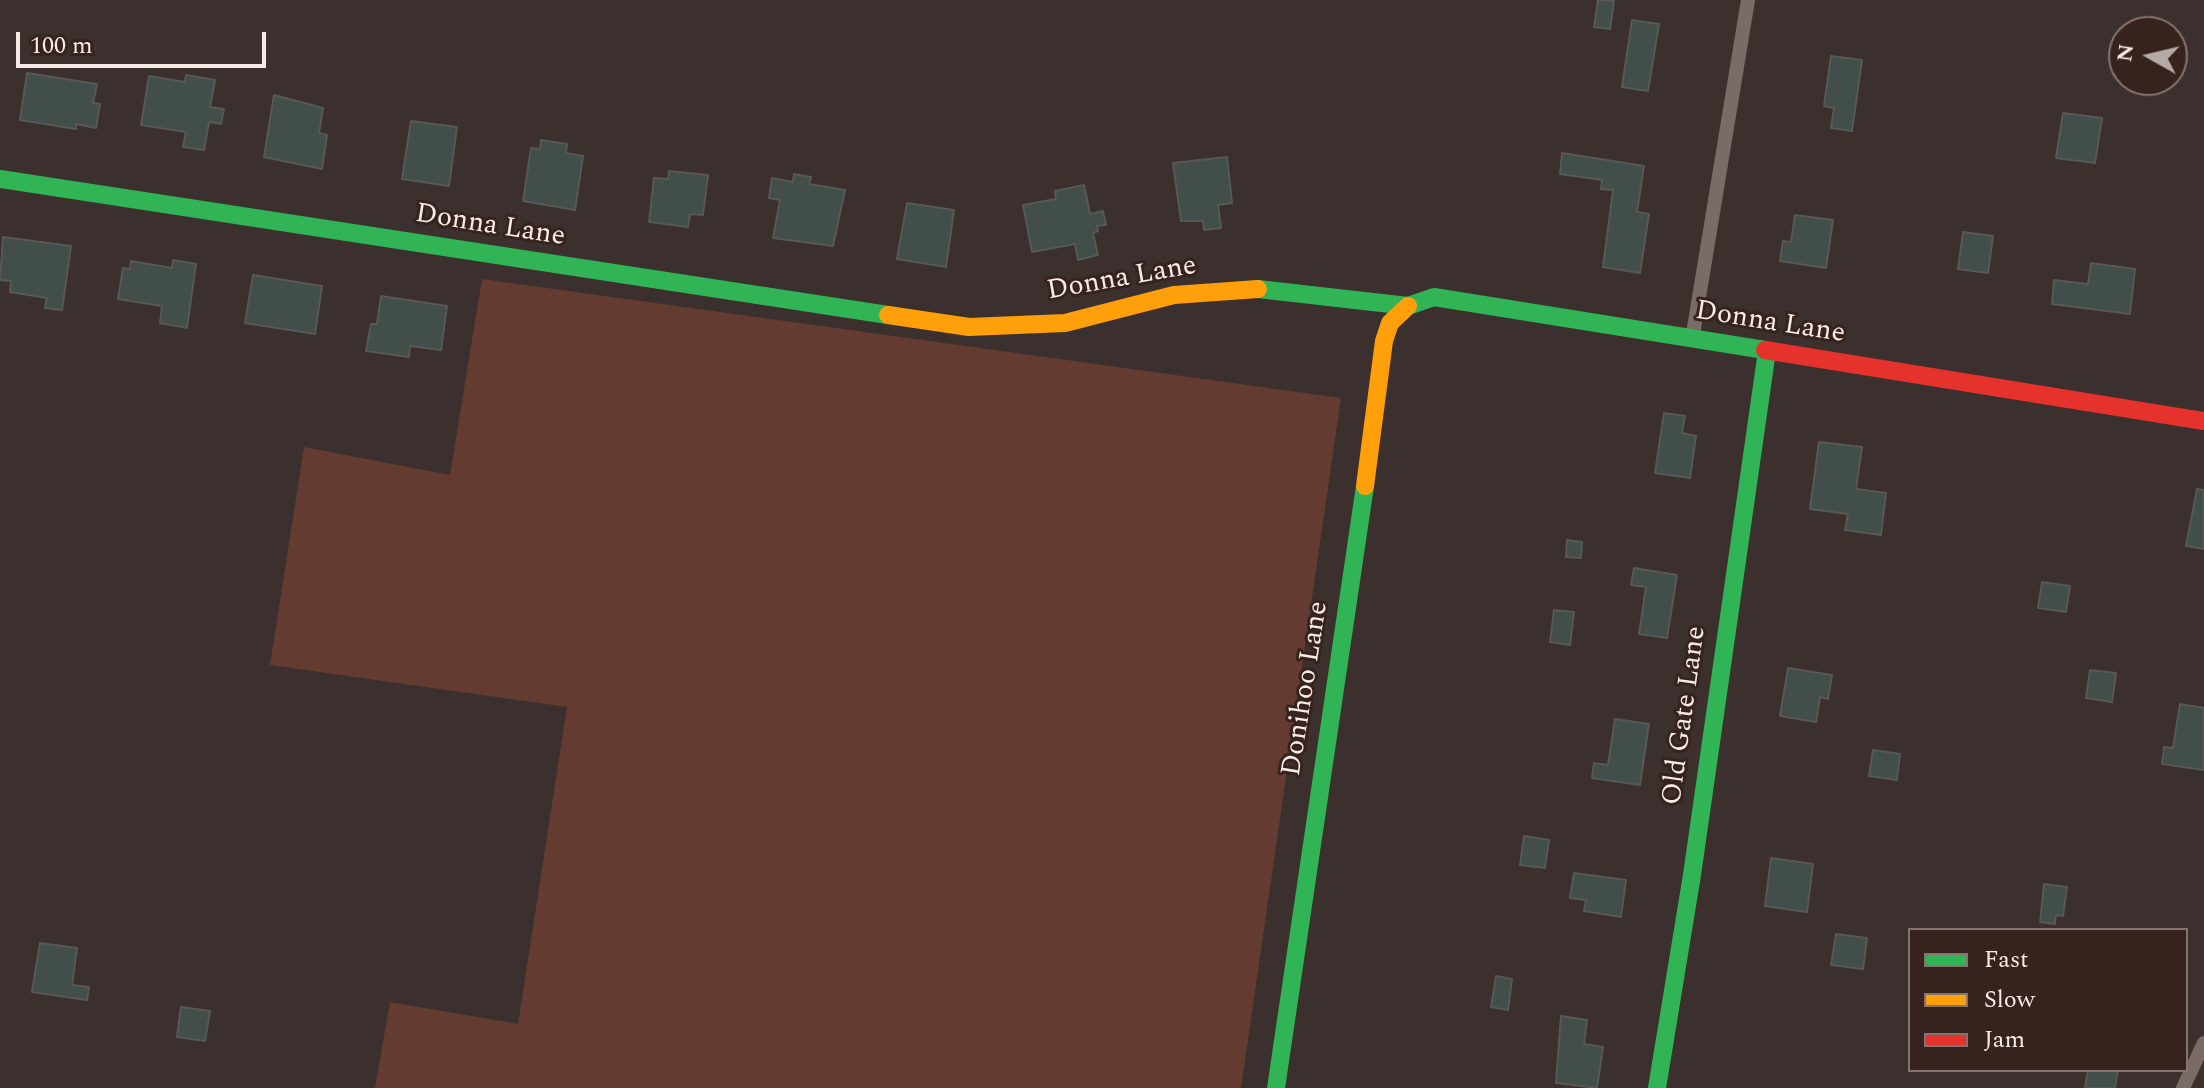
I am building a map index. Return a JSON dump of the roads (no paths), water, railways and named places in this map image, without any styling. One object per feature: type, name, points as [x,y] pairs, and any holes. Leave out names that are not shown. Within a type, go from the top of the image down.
[{"type":"street","points":[[1692,340],[1748,0]]},
{"type":"street","name":"Donna Lane","points":[[0,179],[969,327],[1065,323],[1174,295],[1266,289],[1408,306],[1434,297],[2204,421]]},
{"type":"street","name":"Donihoo Lane","points":[[1276,1088],[1353,578],[1384,341],[1390,323],[1408,306]]},
{"type":"street","name":"Old Gate Lane","points":[[1657,1088],[1692,875],[1767,351]]},
{"type":"street","points":[[2183,1088],[2204,1043]]}]
